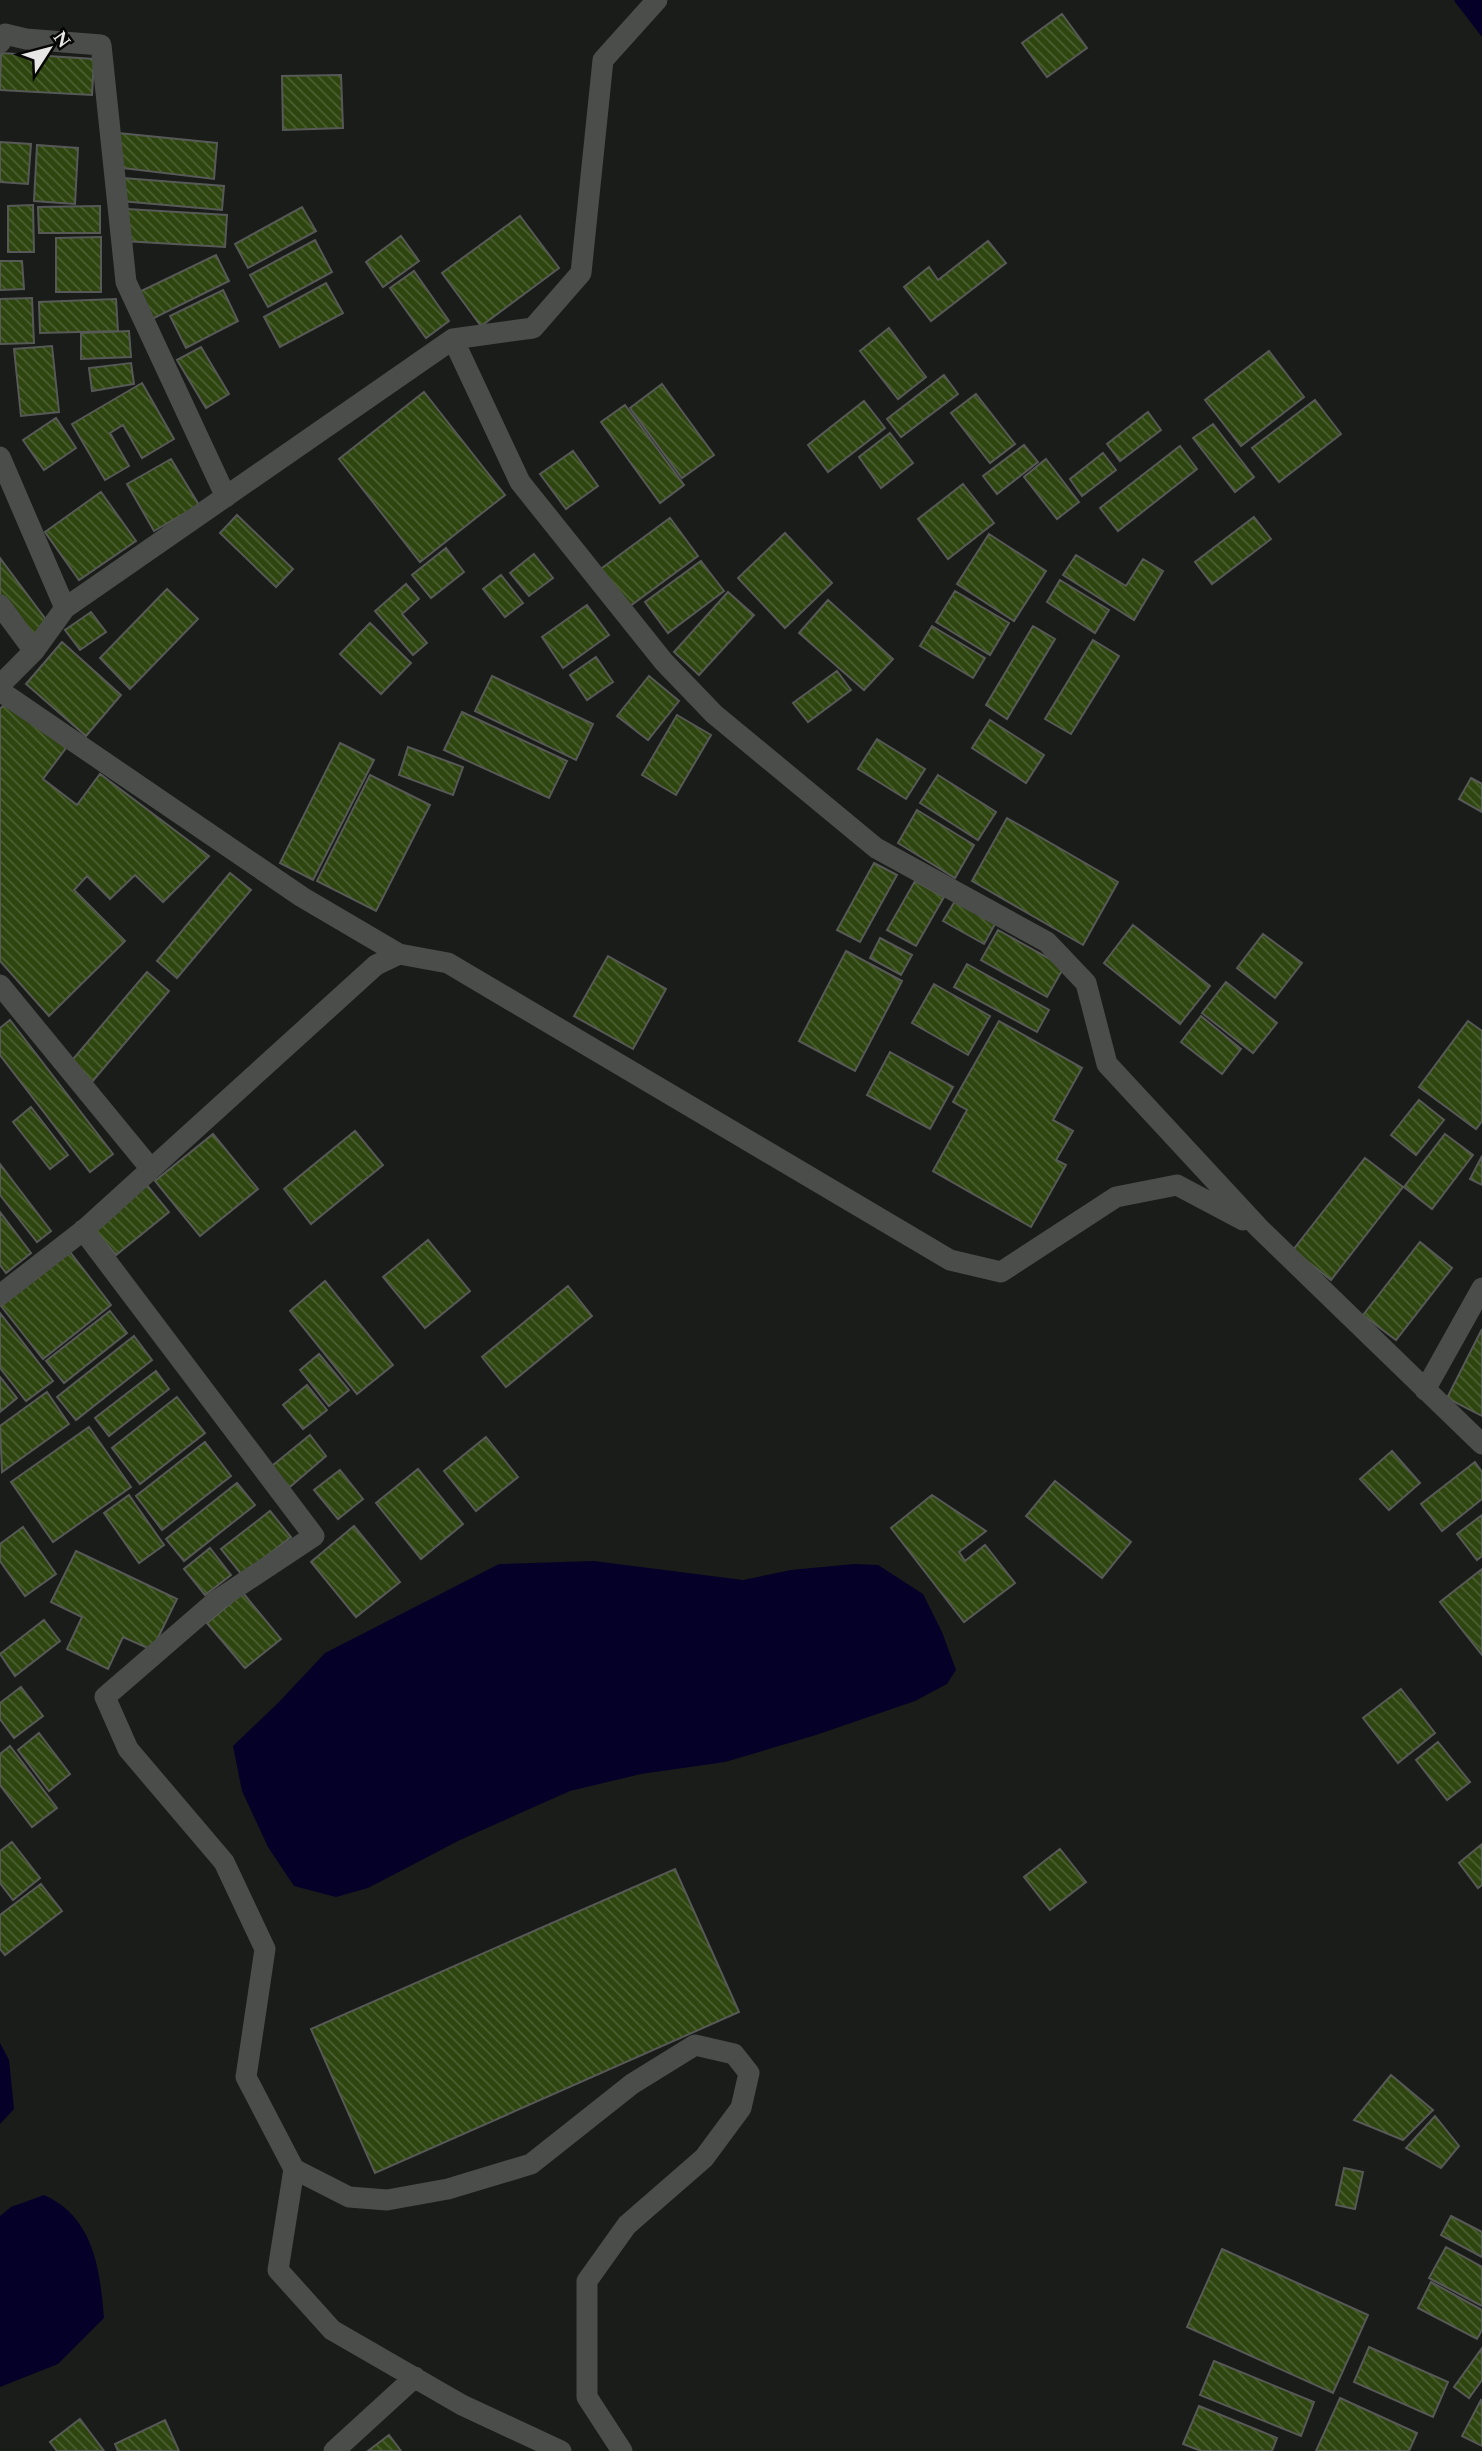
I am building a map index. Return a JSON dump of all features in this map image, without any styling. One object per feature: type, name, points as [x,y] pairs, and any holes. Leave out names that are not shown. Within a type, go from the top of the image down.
[{"type":"street","points":[[0,685],[34,651],[65,608],[453,339],[533,328],[581,273],[603,60],[657,0]]},
{"type":"street","points":[[0,43],[5,34],[26,39],[101,45],[126,282],[226,497]]},
{"type":"street","points":[[453,339],[520,482],[664,662],[714,714],[876,848],[1047,942],[1086,983],[1107,1064],[1259,1228],[1482,1444]]},
{"type":"street","points":[[0,457],[65,608]]},
{"type":"street","points":[[0,605],[34,651]]},
{"type":"street","points":[[0,691],[302,897],[399,954],[448,963],[950,1260],[1000,1272],[1116,1197],[1177,1185],[1259,1228]]},
{"type":"street","points":[[0,1295],[83,1230],[376,965],[399,954]]},
{"type":"street","points":[[0,985],[151,1169]]},
{"type":"street","points":[[83,1230],[314,1536],[216,1601],[105,1697],[128,1749],[224,1861],[265,1949],[246,2077],[294,2169],[349,2197],[387,2200],[448,2189],[531,2164],[632,2084],[695,2045],[734,2054],[749,2073],[741,2108],[704,2158],[627,2225],[587,2281],[587,2397],[622,2451]]},
{"type":"street","points":[[1425,1390],[1482,1288]]},
{"type":"street","points":[[294,2169],[278,2270],[332,2330],[462,2405],[561,2451]]},
{"type":"street","points":[[334,2451],[415,2377]]},
{"type":"shaded area","points":[[1454,0],[1482,0],[1482,37],[1455,2]]},
{"type":"shaded area","points":[[594,1561],[743,1580],[791,1570],[854,1564],[878,1565],[923,1594],[942,1632],[956,1670],[947,1684],[915,1701],[816,1735],[725,1762],[641,1774],[570,1791],[460,1840],[368,1888],[336,1897],[294,1886],[268,1847],[242,1791],[233,1746],[325,1653],[499,1564]]},
{"type":"shaded area","points":[[0,2043],[9,2060],[14,2109],[0,2124]]},
{"type":"shaded area","points":[[44,2195],[61,2205],[84,2231],[96,2264],[104,2318],[58,2364],[0,2387],[0,2216],[11,2207]]},
{"type":"building","points":[[1062,14],[1087,48],[1047,77],[1022,43]]},
{"type":"building","points":[[1,53],[94,59],[92,95],[0,90]]},
{"type":"building","points":[[341,75],[343,128],[283,130],[282,76]]},
{"type":"building","points":[[118,133],[217,143],[214,179],[115,167]]},
{"type":"building","points":[[0,142],[31,144],[28,184],[0,182]]},
{"type":"building","points":[[37,145],[78,148],[75,204],[34,201]]},
{"type":"building","points":[[123,178],[224,186],[222,210],[121,201]]},
{"type":"building","points":[[33,205],[34,252],[8,252],[8,206]]},
{"type":"building","points":[[100,206],[100,233],[39,233],[38,207]]},
{"type":"building","points":[[302,207],[316,231],[248,268],[235,244]]},
{"type":"building","points":[[127,209],[227,215],[225,247],[124,241]]},
{"type":"building","points":[[520,216],[559,268],[481,326],[442,273]]},
{"type":"building","points":[[401,236],[419,261],[383,287],[366,262]]},
{"type":"building","points":[[101,237],[101,292],[56,292],[56,238]]},
{"type":"building","points":[[315,240],[332,272],[268,307],[250,275]]},
{"type":"building","points":[[988,241],[1006,263],[931,321],[904,287],[929,267],[938,280]]},
{"type":"building","points":[[216,255],[229,281],[148,321],[135,294]]},
{"type":"building","points":[[0,261],[22,261],[24,289],[0,290]]},
{"type":"building","points":[[414,271],[449,321],[426,338],[390,288]]},
{"type":"building","points":[[326,283],[343,313],[280,347],[264,317]]},
{"type":"building","points":[[223,290],[238,321],[186,348],[170,316]]},
{"type":"building","points":[[32,298],[34,343],[0,344],[0,299]]},
{"type":"building","points":[[116,299],[118,331],[40,333],[39,302]]},
{"type":"building","points":[[889,328],[926,377],[898,399],[860,351]]},
{"type":"building","points":[[129,331],[131,357],[81,359],[81,333]]},
{"type":"building","points":[[52,346],[59,412],[21,416],[14,349]]},
{"type":"building","points":[[201,347],[229,394],[206,408],[177,360]]},
{"type":"building","points":[[1269,351],[1304,397],[1241,446],[1205,400]]},
{"type":"building","points":[[131,363],[134,384],[92,391],[89,368]]},
{"type":"building","points":[[944,375],[958,394],[901,437],[887,419]]},
{"type":"building","points":[[142,383],[174,439],[142,458],[123,425],[110,433],[129,466],[105,480],[72,424]]},
{"type":"building","points":[[662,384],[714,455],[682,478],[630,408]]},
{"type":"building","points":[[424,392],[505,495],[420,562],[339,459]]},
{"type":"building","points":[[976,394],[1015,444],[990,463],[951,413]]},
{"type":"building","points":[[1315,400],[1341,434],[1279,482],[1252,448]]},
{"type":"building","points":[[864,401],[885,428],[828,472],[808,445]]},
{"type":"building","points":[[625,405],[684,485],[660,503],[601,422]]},
{"type":"building","points":[[1148,412],[1161,430],[1120,461],[1107,444]]},
{"type":"building","points":[[56,418],[76,448],[44,470],[23,440]]},
{"type":"building","points":[[1213,424],[1254,477],[1235,492],[1193,438]]},
{"type":"building","points":[[890,433],[913,463],[881,488],[859,457]]},
{"type":"building","points":[[1024,445],[1038,462],[997,494],[983,476]]},
{"type":"building","points":[[1180,446],[1197,469],[1118,531],[1100,508]]},
{"type":"building","points":[[573,451],[598,486],[566,509],[540,474]]},
{"type":"building","points":[[1103,453],[1116,470],[1082,496],[1070,479]]},
{"type":"building","points":[[171,459],[199,505],[154,531],[127,484]]},
{"type":"building","points":[[1046,459],[1079,502],[1057,519],[1024,477]]},
{"type":"building","points":[[963,484],[994,523],[948,559],[918,519]]},
{"type":"building","points":[[101,492],[136,541],[79,580],[45,532]]},
{"type":"building","points":[[237,515],[293,569],[276,587],[220,533]]},
{"type":"building","points":[[1254,517],[1271,539],[1212,584],[1195,562]]},
{"type":"building","points":[[670,518],[698,556],[626,609],[598,571]]},
{"type":"building","points":[[785,533],[832,583],[785,628],[738,578]]},
{"type":"building","points":[[989,534],[1046,571],[1014,621],[957,584]]},
{"type":"building","points":[[446,548],[464,572],[431,598],[412,575]]},
{"type":"building","points":[[534,554],[553,578],[529,596],[510,573]]},
{"type":"building","points":[[1076,555],[1126,586],[1143,559],[1163,571],[1134,620],[1063,575]]},
{"type":"building","points":[[0,558],[50,625],[30,639],[0,599]]},
{"type":"building","points":[[701,561],[724,591],[668,633],[645,602]]},
{"type":"building","points":[[501,575],[523,603],[505,617],[483,589]]},
{"type":"building","points":[[1060,580],[1109,610],[1095,633],[1047,602]]},
{"type":"building","points":[[406,584],[419,599],[402,614],[427,643],[413,655],[375,611]]},
{"type":"building","points":[[167,589],[198,619],[130,689],[100,658]]},
{"type":"building","points":[[955,591],[1009,623],[990,655],[936,622]]},
{"type":"building","points":[[728,592],[754,615],[699,675],[674,652]]},
{"type":"building","points":[[828,600],[893,659],[864,690],[799,633]]},
{"type":"building","points":[[587,605],[609,635],[563,668],[542,637]]},
{"type":"building","points":[[91,612],[106,632],[80,650],[65,630]]},
{"type":"building","points":[[370,623],[411,663],[381,694],[340,654]]},
{"type":"building","points":[[932,626],[985,658],[973,678],[920,646]]},
{"type":"building","points":[[1033,626],[1055,639],[1007,719],[986,705]]},
{"type":"building","points":[[1093,640],[1119,656],[1071,734],[1045,719]]},
{"type":"building","points":[[62,642],[121,695],[86,736],[26,684]]},
{"type":"building","points":[[596,657],[613,682],[587,700],[570,675]]},
{"type":"building","points":[[837,671],[851,690],[808,722],[793,703]]},
{"type":"building","points":[[492,676],[593,724],[576,760],[475,711]]},
{"type":"building","points":[[649,676],[679,701],[648,740],[617,716]]},
{"type":"building","points":[[6,703],[66,748],[43,779],[77,805],[100,774],[209,856],[163,902],[135,875],[110,899],[87,876],[74,890],[125,941],[49,1016],[0,961],[0,709]]},
{"type":"building","points":[[462,712],[567,761],[549,798],[444,750]]},
{"type":"building","points":[[677,715],[711,735],[676,795],[642,775]]},
{"type":"building","points":[[990,720],[1044,755],[1026,783],[972,748]]},
{"type":"building","points":[[877,739],[925,769],[906,799],[858,769]]},
{"type":"building","points":[[340,743],[374,760],[313,880],[280,863]]},
{"type":"building","points":[[408,747],[463,767],[453,795],[399,775]]},
{"type":"building","points":[[370,775],[430,805],[376,911],[317,881]]},
{"type":"building","points":[[938,775],[996,812],[978,840],[920,803]]},
{"type":"building","points":[[1471,778],[1482,784],[1482,812],[1459,799]]},
{"type":"building","points":[[917,810],[974,845],[955,878],[898,843]]},
{"type":"building","points":[[1007,818],[1118,882],[1083,945],[972,881]]},
{"type":"building","points":[[874,863],[897,875],[860,942],[837,930]]},
{"type":"building","points":[[230,873],[251,890],[177,978],[157,961]]},
{"type":"building","points":[[915,881],[944,897],[916,946],[887,930]]},
{"type":"building","points":[[955,901],[995,924],[984,944],[943,921]]},
{"type":"building","points":[[1133,925],[1210,986],[1180,1024],[1104,963]]},
{"type":"building","points":[[998,930],[1064,967],[1047,997],[981,960]]},
{"type":"building","points":[[1263,934],[1302,963],[1275,998],[1237,968]]},
{"type":"building","points":[[880,938],[912,955],[901,975],[870,958]]},
{"type":"building","points":[[846,951],[902,981],[855,1071],[799,1041]]},
{"type":"building","points":[[608,956],[666,989],[633,1049],[574,1016]]},
{"type":"building","points":[[967,964],[1049,1010],[1037,1032],[954,987]]},
{"type":"building","points":[[147,972],[169,991],[91,1083],[69,1064]]},
{"type":"building","points":[[1226,982],[1277,1023],[1253,1053],[1202,1013]]},
{"type":"building","points":[[934,984],[990,1016],[968,1055],[912,1023]]},
{"type":"building","points":[[1201,1016],[1241,1049],[1222,1074],[1181,1042]]},
{"type":"building","points":[[10,1020],[113,1154],[90,1172],[0,1055],[0,1028]]},
{"type":"building","points":[[999,1021],[1082,1068],[1053,1120],[1073,1131],[1056,1160],[1066,1165],[1031,1227],[933,1171],[967,1110],[953,1102]]},
{"type":"building","points":[[1468,1021],[1482,1031],[1482,1121],[1476,1129],[1419,1087]]},
{"type":"building","points":[[890,1052],[953,1087],[930,1129],[867,1095]]},
{"type":"building","points":[[1419,1100],[1444,1120],[1416,1155],[1391,1135]]},
{"type":"building","points":[[31,1107],[68,1155],[50,1169],[13,1122]]},
{"type":"building","points":[[355,1131],[383,1165],[311,1224],[284,1189]]},
{"type":"building","points":[[213,1134],[258,1189],[200,1236],[155,1181]]},
{"type":"building","points":[[1445,1134],[1473,1155],[1432,1209],[1404,1187]]},
{"type":"building","points":[[1482,1156],[1482,1185],[1470,1179]]},
{"type":"building","points":[[1365,1158],[1403,1187],[1331,1280],[1293,1250]]},
{"type":"building","points":[[0,1164],[51,1231],[37,1242],[0,1195]]},
{"type":"building","points":[[145,1183],[169,1212],[116,1255],[91,1226]]},
{"type":"building","points":[[0,1212],[31,1253],[6,1273],[0,1265]]},
{"type":"building","points":[[428,1240],[470,1291],[425,1328],[383,1277]]},
{"type":"building","points":[[1420,1242],[1452,1268],[1396,1340],[1363,1315]]},
{"type":"building","points":[[70,1252],[111,1305],[43,1359],[1,1306]]},
{"type":"building","points":[[325,1281],[393,1365],[357,1394],[290,1311]]},
{"type":"building","points":[[568,1286],[592,1316],[506,1387],[482,1357]]},
{"type":"building","points":[[110,1311],[127,1333],[64,1383],[46,1361]]},
{"type":"building","points":[[0,1313],[53,1381],[26,1401],[0,1368]]},
{"type":"building","points":[[1482,1329],[1482,1416],[1447,1398]]},
{"type":"building","points":[[134,1336],[152,1360],[76,1420],[57,1397]]},
{"type":"building","points":[[319,1354],[349,1390],[329,1406],[300,1370]]},
{"type":"building","points":[[156,1371],[169,1389],[109,1436],[95,1418]]},
{"type":"building","points":[[0,1377],[17,1398],[0,1412]]},
{"type":"building","points":[[307,1385],[327,1410],[303,1429],[283,1405]]},
{"type":"building","points":[[47,1392],[69,1424],[2,1472],[0,1426]]},
{"type":"building","points":[[177,1397],[205,1433],[140,1484],[112,1448]]},
{"type":"building","points":[[89,1427],[131,1487],[53,1542],[11,1482]]},
{"type":"building","points":[[310,1435],[326,1456],[284,1492],[267,1470]]},
{"type":"building","points":[[486,1437],[518,1477],[476,1511],[444,1471]]},
{"type":"building","points":[[205,1442],[231,1476],[162,1530],[136,1496]]},
{"type":"building","points":[[1392,1451],[1420,1483],[1389,1510],[1360,1479]]},
{"type":"building","points":[[1475,1462],[1482,1472],[1482,1499],[1442,1531],[1421,1504]]},
{"type":"building","points":[[418,1469],[463,1524],[421,1559],[376,1503]]},
{"type":"building","points":[[340,1470],[363,1499],[338,1519],[314,1490]]},
{"type":"building","points":[[1055,1481],[1131,1542],[1102,1578],[1026,1516]]},
{"type":"building","points":[[237,1483],[255,1505],[184,1561],[166,1539]]},
{"type":"building","points":[[129,1495],[164,1545],[139,1563],[104,1513]]},
{"type":"building","points":[[932,1495],[986,1531],[959,1552],[965,1561],[985,1545],[1015,1583],[964,1622],[891,1528]]},
{"type":"building","points":[[270,1511],[291,1537],[242,1575],[221,1549]]},
{"type":"building","points":[[1482,1515],[1482,1556],[1477,1560],[1457,1534]]},
{"type":"building","points":[[354,1526],[400,1582],[356,1617],[311,1562]]},
{"type":"building","points":[[23,1527],[56,1574],[25,1596],[0,1561],[0,1544]]},
{"type":"building","points":[[210,1548],[231,1575],[205,1595],[184,1569]]},
{"type":"building","points":[[76,1551],[177,1599],[152,1650],[123,1637],[108,1669],[67,1649],[82,1617],[51,1602]]},
{"type":"building","points":[[1482,1569],[1482,1655],[1440,1602]]},
{"type":"building","points":[[243,1593],[281,1639],[245,1668],[207,1623]]},
{"type":"building","points":[[44,1620],[60,1641],[15,1676],[0,1654]]},
{"type":"building","points":[[21,1687],[43,1716],[14,1738],[0,1719],[0,1703]]},
{"type":"building","points":[[1401,1689],[1435,1733],[1398,1763],[1363,1718]]},
{"type":"building","points":[[39,1733],[70,1774],[49,1791],[18,1750]]},
{"type":"building","points":[[1438,1742],[1470,1782],[1447,1800],[1416,1760]]},
{"type":"building","points":[[10,1746],[57,1808],[32,1827],[0,1785],[0,1754]]},
{"type":"building","points":[[12,1842],[40,1878],[13,1900],[0,1883],[0,1851]]},
{"type":"building","points":[[1482,1844],[1482,1885],[1478,1888],[1459,1863]]},
{"type":"building","points":[[1060,1849],[1086,1882],[1050,1910],[1024,1877]]},
{"type":"building","points":[[675,1869],[739,2012],[375,2173],[311,2029]]},
{"type":"building","points":[[41,1884],[62,1911],[5,1955],[0,1949],[0,1915]]},
{"type":"building","points":[[1391,2075],[1433,2110],[1403,2140],[1354,2120]]},
{"type":"building","points":[[1435,2116],[1459,2146],[1441,2168],[1406,2148]]},
{"type":"building","points":[[1344,2168],[1363,2172],[1355,2209],[1336,2205]]},
{"type":"building","points":[[1451,2216],[1482,2232],[1482,2257],[1441,2235]]},
{"type":"building","points":[[1446,2247],[1482,2267],[1482,2306],[1429,2278]]},
{"type":"building","points":[[1222,2249],[1368,2315],[1333,2393],[1187,2327]]},
{"type":"building","points":[[1431,2282],[1482,2310],[1482,2330],[1477,2339],[1418,2308]]},
{"type":"building","points":[[1369,2347],[1448,2382],[1433,2417],[1354,2382]]},
{"type":"building","points":[[1482,2348],[1482,2380],[1469,2398],[1454,2387]]},
{"type":"building","points":[[1214,2361],[1314,2402],[1301,2436],[1200,2395]]},
{"type":"building","points":[[1340,2398],[1417,2433],[1409,2451],[1316,2451]]},
{"type":"building","points":[[1482,2401],[1482,2446],[1462,2436]]},
{"type":"building","points":[[1199,2406],[1277,2438],[1272,2451],[1201,2451],[1183,2444]]},
{"type":"building","points":[[80,2419],[104,2451],[57,2451],[50,2442]]},
{"type":"building","points":[[165,2420],[179,2451],[118,2451],[115,2444]]},
{"type":"building","points":[[389,2435],[401,2451],[368,2451]]}]
